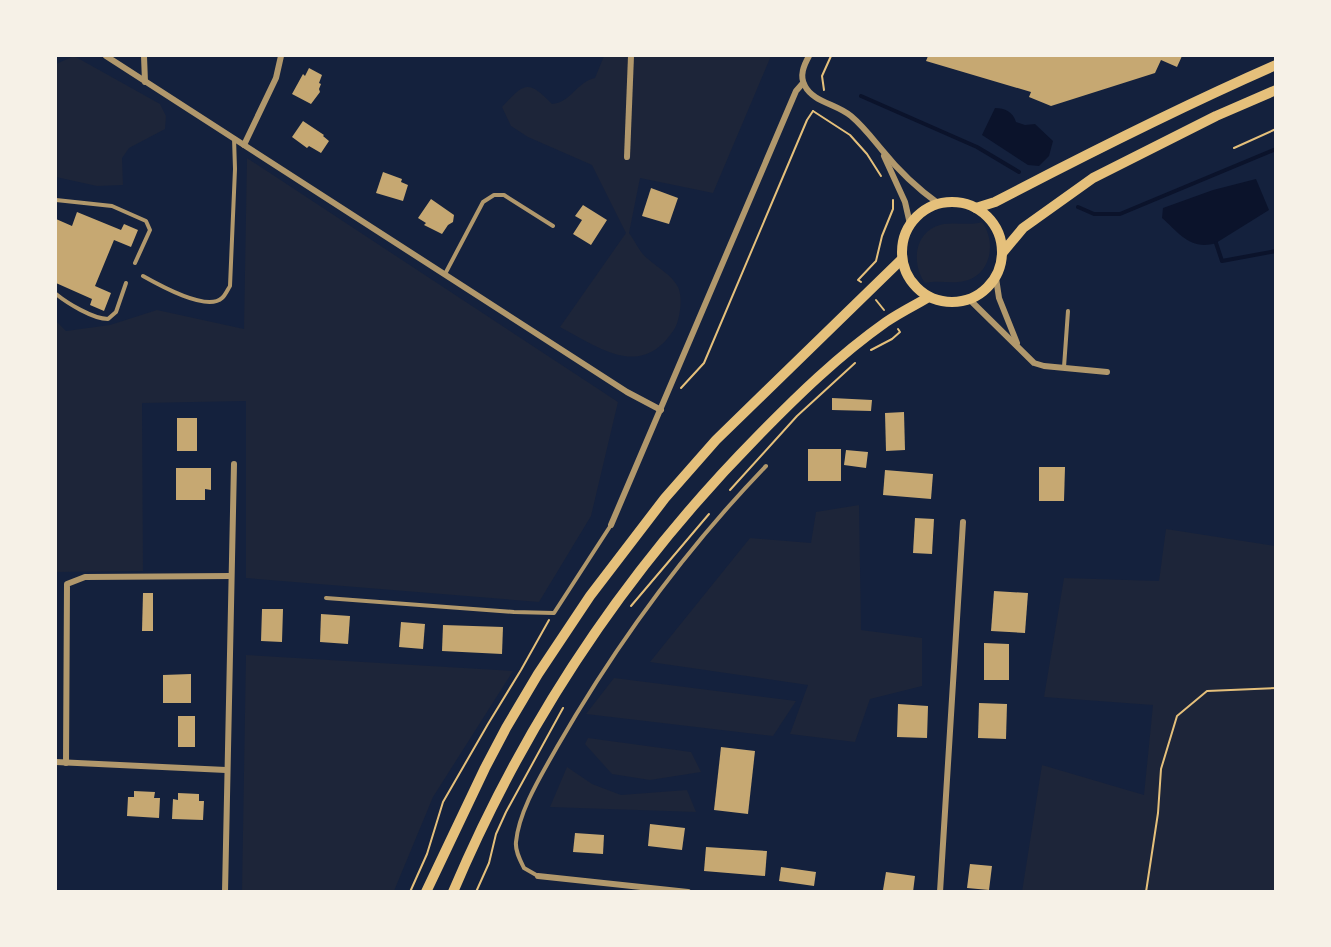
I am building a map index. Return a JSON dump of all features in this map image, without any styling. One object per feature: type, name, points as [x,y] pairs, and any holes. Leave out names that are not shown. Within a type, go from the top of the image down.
[{"type":"main road","points":[[976,208],[995,202],[1142,127],[1275,65]]},
{"type":"main road","points":[[1003,252],[1023,228],[1093,178],[1175,136],[1275,90]]},
{"type":"main road","points":[[958,202],[976,208],[992,222],[998,231],[1003,252],[996,278],[985,291],[970,300],[949,303],[929,297],[919,291],[911,282],[902,259],[904,235],[910,224],[923,211],[939,204],[958,202]]},
{"type":"main road","points":[[426,891],[506,728],[538,674],[597,587],[665,498],[716,440],[902,259]]},
{"type":"main road","points":[[453,891],[480,830],[551,700],[645,565],[732,463],[815,379],[885,323],[929,297]]},
{"type":"street","points":[[106,56],[627,393],[661,410]]},
{"type":"street","points":[[144,56],[145,82]]},
{"type":"street","points":[[244,145],[276,78],[281,56]]},
{"type":"street","points":[[627,157],[631,56]]},
{"type":"street","points":[[809,56],[802,75],[807,90],[850,114],[923,193],[939,204]]},
{"type":"street","points":[[611,525],[796,91],[803,83]]},
{"type":"street","points":[[882,150],[905,202],[910,224]]},
{"type":"street","points":[[996,278],[999,298],[1019,346]]},
{"type":"street","points":[[970,300],[1034,363],[1107,372]]},
{"type":"street","points":[[225,891],[234,464]]},
{"type":"street","points":[[940,891],[963,522]]},
{"type":"street","points":[[66,763],[67,584],[86,577],[231,576]]},
{"type":"street","points":[[56,762],[226,770]]},
{"type":"street","points":[[538,876],[688,891]]},
{"type":"lane","points":[[143,276],[156,284],[200,302],[212,302],[222,298],[230,286],[235,169],[234,138]]},
{"type":"lane","points":[[444,275],[483,202],[495,195],[504,195],[553,226]]},
{"type":"lane","points":[[56,200],[112,206],[146,221],[149,233],[135,263]]},
{"type":"lane","points":[[56,294],[68,303],[108,319],[116,312],[126,284]]},
{"type":"lane","points":[[1064,368],[1068,311]]},
{"type":"lane","points":[[538,876],[524,868],[515,844],[521,819],[542,774],[598,678],[630,632],[700,539],[766,466]]},
{"type":"lane","points":[[326,598],[554,613],[611,525]]},
{"type":"path","points":[[680,390],[704,363],[807,120],[824,91],[822,76],[831,56]]},
{"type":"path","points":[[1233,148],[1275,129]]},
{"type":"path","points":[[410,891],[427,854],[443,802],[554,613]]},
{"type":"path","points":[[1146,891],[1158,813],[1161,769],[1177,716],[1207,691],[1275,688]]},
{"type":"shaded area","points":[[74,56],[160,104],[166,116],[165,129],[129,148],[122,158],[123,185],[97,186],[56,177],[56,64]]},
{"type":"shaded area","points":[[604,56],[771,56],[713,193],[640,178],[629,233],[645,256],[675,282],[680,291],[681,302],[677,324],[662,344],[649,353],[635,357],[605,351],[560,327],[626,233],[592,165],[528,137],[511,126],[502,107],[526,87],[537,91],[552,104],[564,100],[584,83],[595,78]]},
{"type":"shaded area","points":[[995,108],[1008,111],[1016,122],[1025,125],[1035,124],[1053,141],[1049,156],[1039,166],[1028,165],[982,135]]},
{"type":"shaded area","points":[[247,158],[618,402],[591,516],[539,602],[246,578],[246,401],[142,403],[143,571],[56,572],[56,321],[66,331],[110,325],[157,310],[244,329]]},
{"type":"shaded area","points":[[1256,179],[1269,210],[1216,243],[1199,245],[1192,243],[1162,218],[1163,208],[1213,190]]},
{"type":"shaded area","points":[[982,222],[990,240],[990,250],[988,260],[978,275],[958,282],[925,283],[920,275],[917,256],[921,239],[927,232],[944,224]]},
{"type":"shaded area","points":[[859,505],[861,630],[922,638],[922,686],[870,699],[855,742],[790,734],[808,685],[650,662],[750,538],[811,543],[816,512]]},
{"type":"shaded area","points":[[1166,529],[1275,546],[1275,891],[1022,892],[1042,765],[1144,795],[1153,705],[1044,697],[1064,578],[1159,581]]},
{"type":"shaded area","points":[[246,655],[513,671],[433,797],[394,891],[242,891]]},
{"type":"shaded area","points":[[614,678],[796,701],[773,736],[586,714]]},
{"type":"shaded area","points":[[588,738],[691,752],[701,772],[650,780],[612,774],[585,744]]},
{"type":"shaded area","points":[[567,767],[592,784],[621,795],[687,790],[696,812],[550,807]]},
{"type":"building","points":[[928,56],[1182,56],[1177,67],[1161,60],[1155,73],[1051,106],[1029,97],[1031,92],[926,61]]},
{"type":"building","points":[[309,68],[322,75],[319,83],[321,84],[320,92],[311,104],[292,94]]},
{"type":"building","points":[[303,121],[329,141],[321,153],[309,146],[307,148],[292,137]]},
{"type":"building","points":[[383,172],[402,179],[401,182],[408,185],[403,201],[376,193]]},
{"type":"building","points":[[651,188],[678,198],[669,224],[642,216]]},
{"type":"building","points":[[431,199],[454,215],[453,222],[442,234],[424,225],[426,223],[418,218]]},
{"type":"building","points":[[583,205],[607,220],[591,245],[573,234],[582,220],[575,216]]},
{"type":"building","points":[[77,212],[121,230],[124,224],[138,230],[131,247],[114,240],[95,286],[111,293],[104,311],[90,305],[92,299],[56,283],[56,219],[72,226]]},
{"type":"building","points":[[832,398],[872,400],[871,411],[832,410]]},
{"type":"building","points":[[904,412],[905,450],[886,451],[885,413]]},
{"type":"building","points":[[177,418],[197,418],[197,451],[177,451]]},
{"type":"building","points":[[808,449],[841,449],[841,481],[808,481]]},
{"type":"building","points":[[846,450],[868,452],[866,468],[844,465]]},
{"type":"building","points":[[1039,467],[1065,467],[1064,501],[1039,501]]},
{"type":"building","points":[[176,468],[211,468],[211,490],[205,489],[205,500],[176,500]]},
{"type":"building","points":[[885,470],[933,474],[931,499],[883,495]]},
{"type":"building","points":[[915,518],[934,519],[932,554],[913,553]]},
{"type":"building","points":[[994,591],[1028,593],[1025,633],[991,631]]},
{"type":"building","points":[[143,593],[153,593],[153,631],[142,631]]},
{"type":"building","points":[[262,609],[283,609],[282,642],[261,641]]},
{"type":"building","points":[[321,614],[350,616],[348,644],[320,642]]},
{"type":"building","points":[[401,622],[425,624],[423,649],[399,647]]},
{"type":"building","points":[[443,625],[503,627],[502,654],[442,651]]},
{"type":"building","points":[[984,643],[1009,644],[1009,680],[984,680]]},
{"type":"building","points":[[191,674],[191,703],[163,703],[163,675]]},
{"type":"building","points":[[979,703],[1007,704],[1006,739],[978,738]]},
{"type":"building","points":[[898,704],[928,706],[927,738],[897,737]]},
{"type":"building","points":[[178,716],[195,716],[195,747],[178,747]]},
{"type":"building","points":[[721,747],[755,751],[748,814],[714,810]]},
{"type":"building","points":[[134,791],[155,792],[154,798],[160,798],[159,818],[127,816],[128,797],[134,797]]},
{"type":"building","points":[[178,793],[199,794],[199,801],[204,801],[203,820],[172,819],[173,799],[178,800]]},
{"type":"building","points":[[650,824],[685,828],[682,850],[648,846]]},
{"type":"building","points":[[575,833],[604,835],[603,854],[573,852]]},
{"type":"building","points":[[706,847],[767,851],[765,876],[704,871]]},
{"type":"building","points":[[970,864],[992,866],[989,890],[967,888]]},
{"type":"building","points":[[781,867],[816,872],[814,886],[779,881]]},
{"type":"building","points":[[886,872],[915,876],[913,892],[883,890]]},
{"type":"waterway","points":[[861,96],[977,147],[1019,172]]},
{"type":"waterway","points":[[1078,207],[1094,214],[1120,214],[1276,149]]},
{"type":"waterway","points":[[1216,243],[1222,261],[1276,251]]}]
